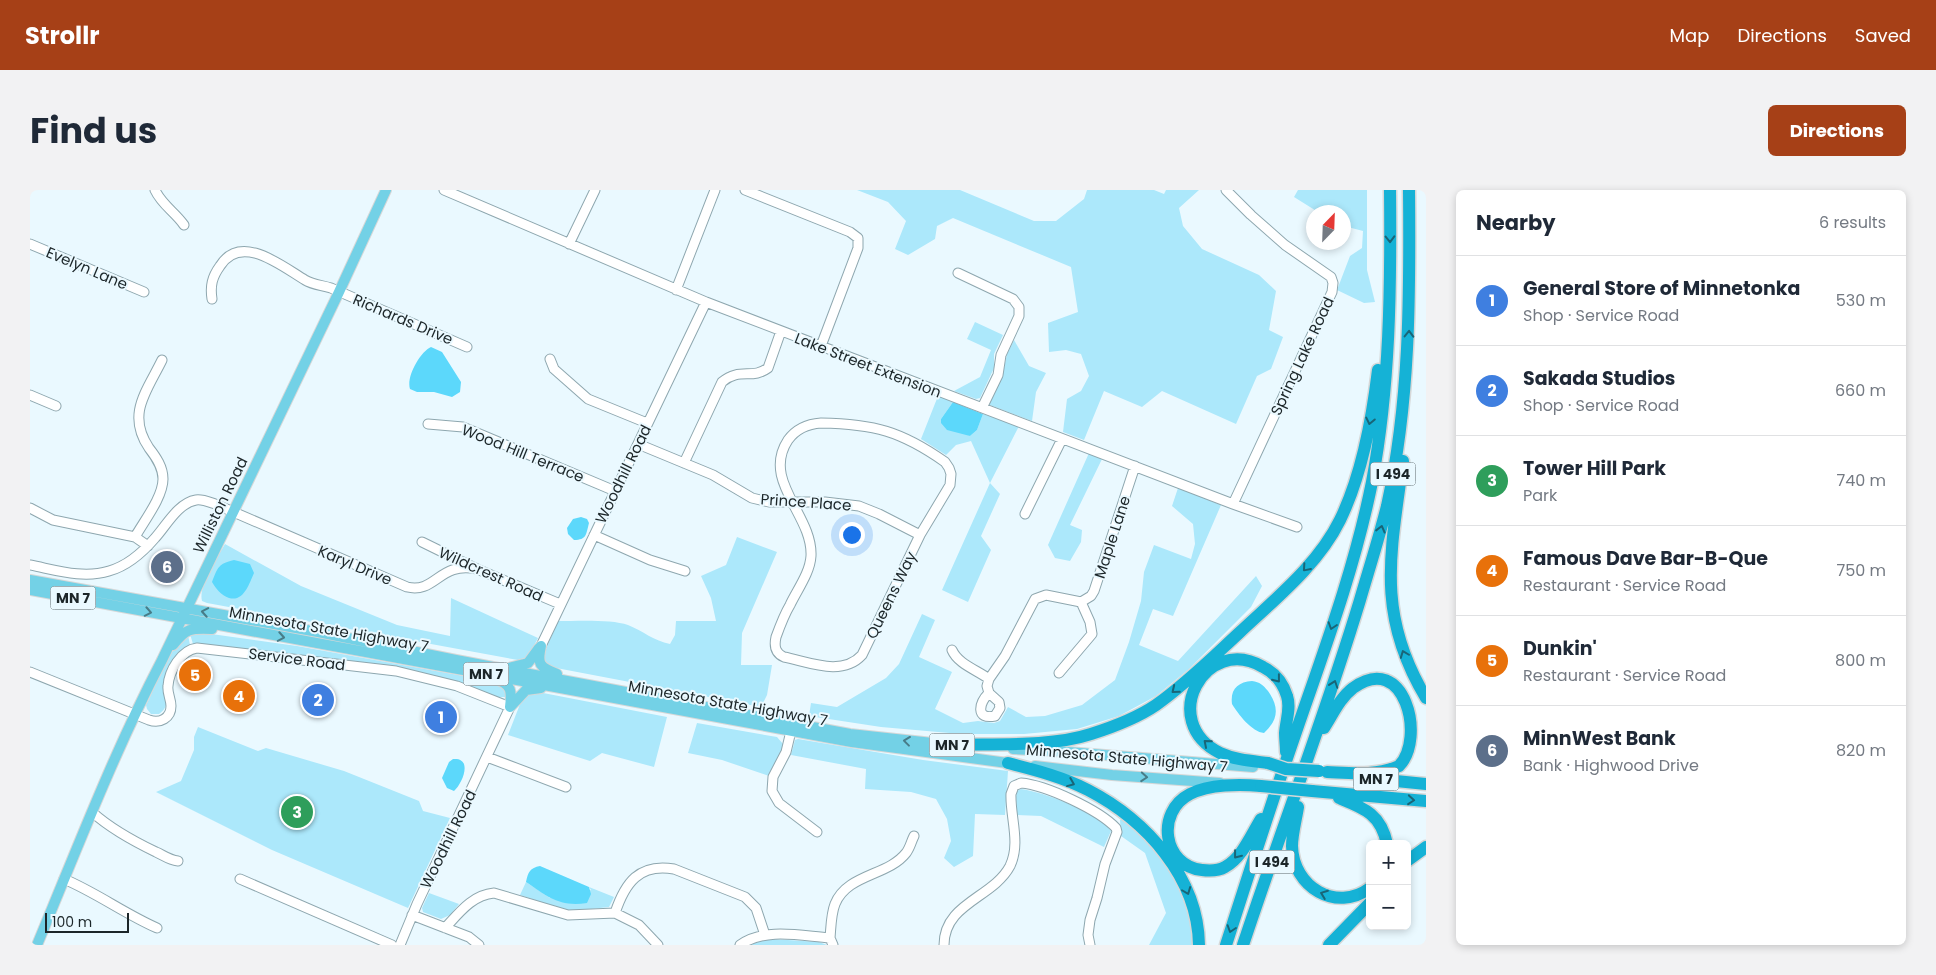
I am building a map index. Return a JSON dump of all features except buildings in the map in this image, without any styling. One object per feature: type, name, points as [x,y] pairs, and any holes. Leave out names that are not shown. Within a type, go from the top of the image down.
[{"type":"highway","name":"I 494","points":[[1226,945],[1273,799],[1321,661],[1363,524],[1380,430],[1389,322],[1391,275],[1390,190]]},
{"type":"highway","name":"I 494","points":[[1243,945],[1340,667],[1385,514],[1399,436],[1407,364],[1410,291],[1409,190]]},
{"type":"highway","points":[[944,745],[1070,739],[1123,722],[1156,705],[1171,693],[1283,592],[1326,543],[1336,528],[1347,504],[1371,415],[1382,338],[1389,322]]},
{"type":"highway","points":[[1407,364],[1406,427],[1391,546],[1390,579],[1393,613],[1402,646],[1410,669],[1426,698]]},
{"type":"highway","points":[[1230,660],[1245,660],[1268,670],[1281,682],[1289,705],[1286,733],[1286,765],[1267,765],[1236,759],[1219,752],[1205,743],[1193,726],[1190,710],[1193,690],[1199,679],[1217,664],[1230,660]]},
{"type":"highway","points":[[1312,747],[1343,698],[1353,688],[1364,682],[1380,680],[1396,682],[1415,697],[1423,711]]},
{"type":"highway","points":[[1323,771],[1358,773],[1400,766],[1418,749],[1424,732]]},
{"type":"highway","points":[[1008,763],[1050,774],[1086,789],[1108,801],[1149,835],[1166,853],[1182,878],[1194,916],[1199,945]]},
{"type":"highway","name":"MN 7","points":[[1286,765],[1354,777],[1426,784]]},
{"type":"highway","points":[[1302,780],[1292,846],[1295,864],[1300,876],[1318,893],[1330,897],[1343,898],[1354,896],[1366,890]]},
{"type":"highway","points":[[1238,784],[1210,788],[1190,794],[1176,806],[1167,823],[1167,832],[1174,854],[1185,864],[1196,869],[1210,871],[1223,868],[1235,860],[1273,799]]},
{"type":"highway","name":"Minnesota State Highway 7","points":[[1238,784],[1426,801]]},
{"type":"highway","points":[[1327,792],[1362,807],[1378,819],[1386,840]]},
{"type":"highway","points":[[1411,858],[1426,848]]},
{"type":"highway","points":[[1329,945],[1366,907]]},
{"type":"main road","name":"Williston Road","points":[[37,945],[134,714],[162,660],[339,292],[386,190]]},
{"type":"main road","name":"Minnesota State Highway 7","points":[[30,580],[184,614],[248,631],[476,672],[560,684],[850,734],[944,745],[1267,765]]},
{"type":"main road","name":"Minnesota State Highway 7","points":[[30,590],[505,668],[560,684],[791,731],[885,747],[1112,774],[1238,784]]},
{"type":"main road","points":[[162,660],[181,635],[187,631],[199,629],[248,631]]},
{"type":"main road","points":[[505,668],[528,663],[541,646]]},
{"type":"main road","points":[[510,707],[526,690],[560,684],[562,677],[545,670],[540,665],[538,657],[541,646]]},
{"type":"main road","points":[[476,672],[505,683],[512,695],[510,707]]},
{"type":"street","points":[[155,190],[160,200],[184,225]]},
{"type":"street","name":"Lake Street Extension","points":[[444,190],[706,302],[1297,527]]},
{"type":"street","points":[[569,244],[594,190]]},
{"type":"street","points":[[676,290],[715,190]]},
{"type":"street","points":[[745,190],[767,194],[850,232],[858,238],[858,248],[821,346]]},
{"type":"street","name":"Spring Lake Road","points":[[1226,190],[1285,245],[1331,277],[1333,284],[1332,292],[1233,504]]},
{"type":"street","name":"Evelyn Lane","points":[[30,244],[144,292]]},
{"type":"street","name":"Richards Drive","points":[[212,299],[210,286],[221,264],[235,254],[243,252],[260,254],[285,266],[306,281],[331,288],[467,346]]},
{"type":"street","points":[[958,273],[1013,300],[1019,307],[1019,316],[1001,355],[998,375],[982,408]]},
{"type":"street","name":"Woodhill Road","points":[[541,646],[706,302]]},
{"type":"street","points":[[684,463],[722,382],[734,375],[757,374],[768,368],[781,331]]},
{"type":"street","points":[[550,359],[554,369],[588,398],[647,423]]},
{"type":"street","points":[[135,537],[159,495],[162,486],[162,469],[143,439],[138,421],[141,403],[162,360]]},
{"type":"street","points":[[30,395],[56,406]]},
{"type":"street","name":"Queens Way","points":[[844,423],[875,427],[905,438],[939,458],[949,468],[950,485],[920,535],[864,651],[855,662],[842,667],[784,657],[778,654],[775,646],[776,637],[806,572],[811,555],[808,538],[792,502],[781,474],[780,460],[790,438],[796,431],[812,424],[844,423]]},
{"type":"street","name":"Wood Hill Terrace","points":[[428,424],[463,427],[615,491]]},
{"type":"street","points":[[1025,514],[1062,438]]},
{"type":"street","name":"Prince Place","points":[[638,444],[718,478],[752,498],[769,502],[839,503],[859,506],[920,535]]},
{"type":"street","name":"Maple Lane","points":[[1081,602],[1091,596],[1094,591],[1135,466]]},
{"type":"street","name":"Karyl Drive","points":[[30,566],[79,574],[100,574],[120,567],[148,546],[182,507],[198,500],[206,501],[414,589],[422,588],[444,573],[460,567],[477,569]]},
{"type":"street","points":[[30,508],[53,520],[135,537],[148,546]]},
{"type":"street","points":[[594,535],[650,560],[685,572]]},
{"type":"street","name":"Wildcrest Road","points":[[422,542],[477,569],[560,604]]},
{"type":"street","points":[[989,693],[987,686],[989,679],[1005,656],[1035,599],[1046,595],[1081,602],[1090,622],[1092,634],[1059,674]]},
{"type":"street","name":"Service Road","points":[[30,672],[153,722],[161,721],[165,718],[171,707],[168,691],[169,681],[178,660],[187,651],[197,648],[396,671],[457,686],[510,707]]},
{"type":"street","points":[[952,650],[960,661],[978,670],[989,679]]},
{"type":"street","name":"Woodhill Road","points":[[400,945],[412,915],[510,707]]},
{"type":"street","points":[[791,731],[786,752],[773,776],[772,791],[779,804],[817,832]]},
{"type":"street","points":[[487,757],[566,787]]},
{"type":"street","points":[[944,945],[946,930],[955,914],[995,882],[1010,866],[1015,846],[1011,804],[1012,794],[1014,786],[1021,783],[1070,799],[1095,812],[1116,828],[1117,832],[1105,864],[1098,898],[1090,920],[1088,935],[1090,945]]},
{"type":"street","points":[[92,812],[107,826],[131,840],[168,859],[178,861]]},
{"type":"street","points":[[740,945],[765,935],[832,942],[833,913],[838,897],[851,885],[902,858],[914,836]]},
{"type":"street","points":[[615,914],[625,889],[636,876],[657,868],[667,868],[674,869],[745,897],[756,908],[765,935]]},
{"type":"street","points":[[64,879],[157,928]]},
{"type":"street","points":[[240,880],[392,945]]},
{"type":"street","points":[[445,928],[470,903],[485,894],[503,894],[568,915],[615,914],[638,925],[658,945]]},
{"type":"street","points":[[412,915],[469,937],[479,945]]},
{"type":"shaded area","points":[[857,190],[960,190],[1034,221],[1056,221],[1084,199],[1087,190],[1154,190],[1164,194],[1166,190],[1199,190],[1179,208],[1183,226],[1202,249],[1259,275],[1276,291],[1269,330],[1283,337],[1271,369],[1257,376],[1236,424],[1162,391],[1142,407],[1104,391],[1084,440],[1063,432],[1067,399],[1081,391],[1089,376],[1081,354],[1066,350],[1049,352],[1048,323],[1078,312],[1071,267],[953,218],[937,226],[935,239],[908,255],[895,249],[906,221],[888,202]]},
{"type":"shaded area","points":[[1298,190],[1367,190],[1367,270],[1375,302],[1364,303],[1337,290],[1350,256],[1362,248],[1363,231],[1351,228],[1351,205],[1307,205],[1294,197]]},
{"type":"shaded area","points":[[975,322],[1003,335],[994,354],[994,368],[980,398],[976,399],[954,391],[980,377],[991,350],[967,339]]},
{"type":"shaded area","points":[[1014,340],[1029,366],[1046,373],[1036,392],[1032,421],[990,405],[990,401],[1003,373],[1007,354]]},
{"type":"shaded area","points":[[938,396],[953,402],[941,419],[970,436],[977,430],[983,414],[1019,426],[990,483],[971,441],[956,445],[946,455],[921,439]]},
{"type":"shaded area","points":[[1089,453],[1102,459],[1070,525],[1082,530],[1081,542],[1070,561],[1055,558],[1048,545]]},
{"type":"shaded area","points":[[990,483],[1000,494],[981,536],[991,550],[968,602],[942,590]]},
{"type":"shaded area","points":[[1178,488],[1221,505],[1173,616],[1153,609],[1139,645],[1178,661],[1256,576],[1262,586],[1251,607],[1189,669],[1156,696],[1119,716],[1077,729],[1024,734],[961,734],[881,727],[809,716],[811,703],[837,707],[886,678],[899,664],[922,614],[935,620],[919,657],[952,672],[935,709],[963,723],[978,721],[994,723],[1000,721],[1008,707],[1026,717],[1045,716],[1082,705],[1115,680],[1141,601],[1144,572],[1154,545],[1191,559],[1195,544],[1193,524],[1172,506]]},
{"type":"shaded area","points":[[737,537],[777,552],[742,633],[741,665],[772,665],[767,695],[761,707],[551,667],[544,662],[543,656],[558,621],[621,623],[633,627],[659,641],[670,644],[675,635],[676,621],[716,621],[711,598],[701,576],[726,565]]},
{"type":"shaded area","points":[[225,544],[301,586],[397,625],[450,636],[451,598],[538,638],[528,657],[518,660],[207,603],[202,601],[205,580]]},
{"type":"shaded area","points":[[197,632],[297,646],[497,682],[504,687],[506,694],[505,697],[498,697],[458,682],[412,670],[193,644],[190,634]]},
{"type":"shaded area","points":[[188,635],[190,645],[175,657],[165,676],[163,688],[166,701],[165,708],[159,714],[151,714],[146,705],[159,677],[175,647]]},
{"type":"shaded area","points":[[538,692],[667,717],[654,767],[602,753],[590,761],[508,735],[522,699],[527,695]]},
{"type":"shaded area","points":[[697,723],[777,737],[783,744],[783,751],[769,776],[722,760],[688,753]]},
{"type":"shaded area","points":[[198,727],[258,751],[266,748],[344,771],[419,801],[423,811],[450,818],[408,908],[272,850],[156,792],[181,781],[194,750],[194,737]]},
{"type":"shaded area","points":[[795,740],[923,760],[1008,771],[1005,815],[975,814],[973,856],[954,867],[944,858],[951,841],[947,819],[936,799],[911,792],[865,789],[866,769],[791,755]]},
{"type":"shaded area","points":[[1021,789],[1043,794],[1070,804],[1095,817],[1111,831],[1104,847],[1041,816],[1017,815],[1016,797],[1017,791]]},
{"type":"shaded area","points":[[1120,820],[1125,820],[1153,847],[1175,880],[1190,920],[1192,945],[1149,945],[1166,913],[1145,853],[1121,836]]},
{"type":"shaded area","points":[[526,882],[550,898],[591,890],[589,887],[614,897],[609,907],[573,911],[520,895]]},
{"type":"shaded area","points":[[429,893],[459,904],[450,915],[441,919],[423,912],[422,908]]},
{"type":"shaded area","points":[[762,940],[819,942],[827,945],[751,945]]},
{"type":"water","points":[[431,347],[442,352],[461,382],[460,392],[452,397],[434,392],[417,392],[410,389],[410,378],[418,359]]},
{"type":"water","points":[[953,402],[983,414],[977,430],[970,436],[947,430],[941,423],[941,419]]},
{"type":"water","points":[[581,517],[587,519],[589,523],[586,533],[584,538],[574,540],[568,534],[567,528],[573,519]]},
{"type":"water","points":[[234,560],[250,564],[254,573],[242,595],[234,599],[221,593],[212,582],[219,567]]},
{"type":"water","points":[[1252,681],[1263,685],[1272,697],[1276,708],[1273,723],[1264,733],[1250,726],[1232,704],[1232,694],[1236,687]]},
{"type":"water","points":[[453,759],[459,759],[463,762],[464,766],[463,777],[454,791],[447,788],[442,778],[449,762]]},
{"type":"water","points":[[540,866],[589,887],[591,894],[587,903],[569,904],[554,900],[526,882],[530,871]]},
{"type":"place","name":"MinnWest Bank","points":[[167,567]]},
{"type":"place","name":"Dunkin'","points":[[195,675]]},
{"type":"place","name":"Famous Dave Bar-B-Que","points":[[239,696]]},
{"type":"place","name":"Sakada Studios","points":[[318,700]]},
{"type":"place","name":"General Store of Minnetonka","points":[[441,717]]},
{"type":"place","name":"Tower Hill Park","points":[[297,812]]}]
